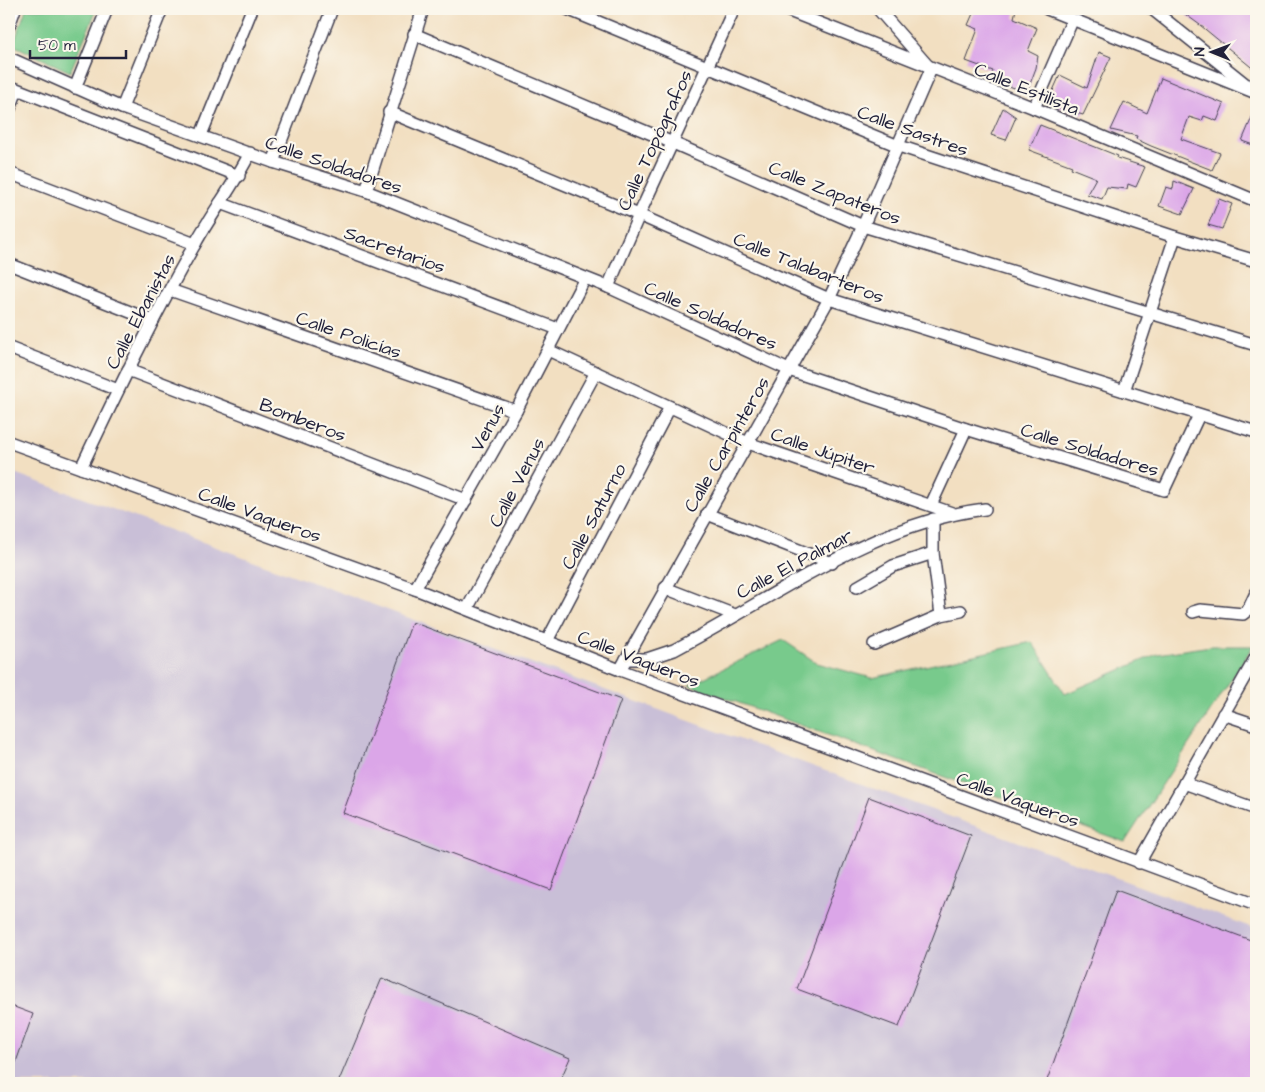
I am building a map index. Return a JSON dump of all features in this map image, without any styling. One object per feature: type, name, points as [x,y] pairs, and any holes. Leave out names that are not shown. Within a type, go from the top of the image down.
[{"type":"street","points":[[9,26],[15,9]]},
{"type":"street","points":[[75,88],[107,9]]},
{"type":"street","points":[[122,108],[162,9]]},
{"type":"street","points":[[201,135],[252,9]]},
{"type":"street","points":[[273,162],[332,9]]},
{"type":"street","points":[[366,191],[389,112],[423,9]]},
{"type":"street","name":"Calle Sastres","points":[[567,9],[896,146],[1175,237],[1255,257]]},
{"type":"street","name":"Calle Topógrafos","points":[[608,287],[639,214],[734,9]]},
{"type":"street","name":"Calle Estilista","points":[[784,9],[931,69],[1034,108],[1256,201]]},
{"type":"street","points":[[878,9],[931,69]]},
{"type":"street","points":[[1047,9],[1072,21],[1256,93]]},
{"type":"street","points":[[1152,9],[1256,93]]},
{"type":"street","points":[[1034,108],[1072,21]]},
{"type":"street","name":"Calle Zapateros","points":[[414,34],[673,143],[863,226],[1256,344]]},
{"type":"street","name":"Calle Soldadores","points":[[9,58],[122,108],[273,162],[366,191],[584,280],[608,287],[789,370],[966,429],[1164,490],[1199,415]]},
{"type":"street","name":"Calle Carpinteros","points":[[620,670],[829,298],[863,226],[896,146],[931,69]]},
{"type":"street","points":[[9,111],[13,88],[238,176]]},
{"type":"street","name":"Calle Talabarteros","points":[[389,112],[639,214],[829,298],[1256,432]]},
{"type":"street","name":"Calle Soldadores","points":[[238,176],[250,153]]},
{"type":"street","points":[[9,174],[195,244]]},
{"type":"street","name":"Calle Ebanistas","points":[[81,468],[128,370],[170,290],[195,244],[238,176]]},
{"type":"street","name":"Sacretarios","points":[[220,203],[558,328]]},
{"type":"street","points":[[1124,391],[1175,237]]},
{"type":"street","points":[[9,264],[154,322]]},
{"type":"street","name":"Venus","points":[[415,589],[516,411],[584,280]]},
{"type":"street","name":"Calle Policías","points":[[170,290],[516,411]]},
{"type":"street","points":[[9,348],[118,390]]},
{"type":"street","name":"Calle Júpiter","points":[[548,350],[748,443],[952,513]]},
{"type":"street","name":"Bomberos","points":[[128,370],[466,500]]},
{"type":"street","name":"Calle Venus","points":[[467,609],[596,372]]},
{"type":"street","name":"Calle Saturno","points":[[547,641],[670,407]]},
{"type":"street","points":[[931,505],[966,429]]},
{"type":"street","name":"Calle Vaqueros","points":[[9,442],[415,589],[620,670],[1256,905]]},
{"type":"street","name":"Calle El Palmar","points":[[626,659],[647,659],[674,650],[716,628],[734,615],[832,563],[894,533],[952,513],[985,509]]},
{"type":"street","points":[[706,514],[832,563]]},
{"type":"street","points":[[933,519],[933,553],[942,615]]},
{"type":"street","points":[[857,587],[893,566],[933,553]]},
{"type":"street","points":[[665,588],[734,615]]},
{"type":"street","points":[[1193,612],[1200,610],[1242,614],[1248,610],[1256,594]]},
{"type":"street","points":[[874,644],[942,615],[962,611]]},
{"type":"street","points":[[1139,863],[1256,657]]},
{"type":"street","points":[[1223,714],[1256,725]]},
{"type":"street","points":[[1184,783],[1256,809]]},
{"type":"shaded area","points":[[9,471],[1256,929],[1256,1083],[9,1083]]},
{"type":"green space","points":[[26,9],[97,9],[70,72],[13,45]]},
{"type":"green space","points":[[783,640],[817,663],[872,678],[1032,642],[1065,694],[1157,654],[1211,646],[1253,646],[1125,842],[689,685]]},
{"type":"building","points":[[975,9],[1016,9],[1014,18],[1037,28],[1028,51],[1038,56],[1036,68],[1027,92],[990,80],[993,71],[966,61],[978,29],[968,25]]},
{"type":"building","points":[[1178,9],[1256,9],[1256,71],[1200,25]]},
{"type":"building","points":[[1099,52],[1111,57],[1083,115],[1047,104],[1060,75],[1087,88]]},
{"type":"building","points":[[1161,78],[1224,104],[1217,121],[1204,116],[1202,121],[1189,117],[1181,139],[1220,153],[1212,170],[1151,146],[1136,139],[1137,136],[1111,130],[1124,102],[1147,113]]},
{"type":"building","points":[[1003,108],[1016,117],[1006,140],[991,135]]},
{"type":"building","points":[[1256,108],[1256,146],[1242,141]]},
{"type":"building","points":[[1040,125],[1118,156],[1117,158],[1145,167],[1136,187],[1128,184],[1127,189],[1107,187],[1102,199],[1087,194],[1096,178],[1071,168],[1072,166],[1029,150]]},
{"type":"building","points":[[1174,181],[1194,189],[1182,214],[1159,206],[1166,187],[1173,189]]},
{"type":"building","points":[[1219,199],[1232,204],[1222,229],[1208,225]]},
{"type":"building","points":[[412,622],[621,700],[551,890],[343,813]]},
{"type":"building","points":[[869,797],[971,836],[899,1027],[797,989]]},
{"type":"building","points":[[1116,890],[1256,942],[1256,1083],[1046,1083]]},
{"type":"building","points":[[382,978],[570,1058],[559,1083],[338,1083]]},
{"type":"building","points":[[9,1005],[33,1014],[10,1079],[9,1079]]}]
